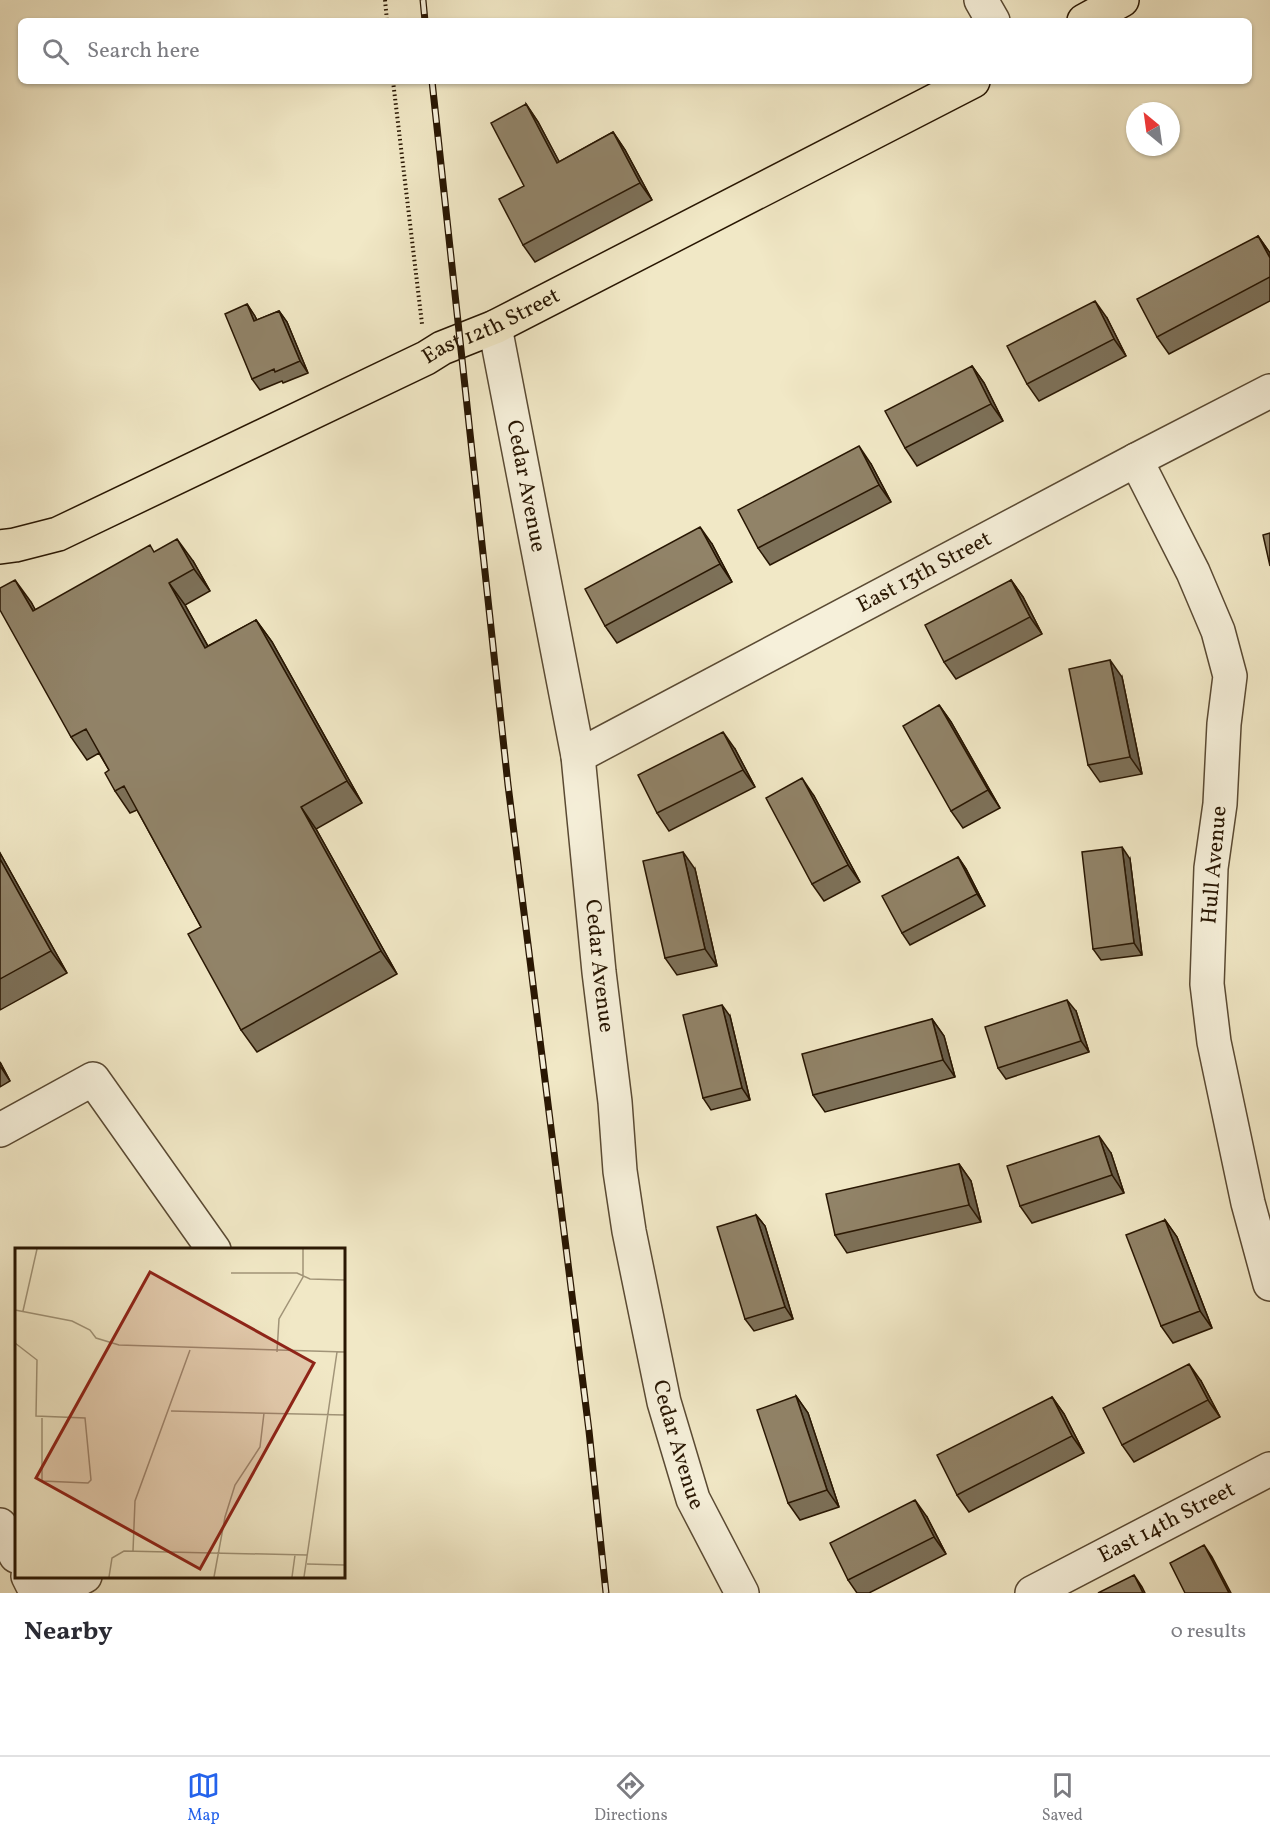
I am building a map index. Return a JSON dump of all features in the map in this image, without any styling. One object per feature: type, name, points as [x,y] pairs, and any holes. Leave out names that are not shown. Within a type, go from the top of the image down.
[{"type":"main road","points":[[1089,18],[1122,0]]},
{"type":"main road","name":"East 12th Street","points":[[0,547],[15,546],[58,534],[426,358],[442,348],[495,327],[967,84]]},
{"type":"street","points":[[981,0],[991,18]]},
{"type":"street","name":"Cedar Avenue","points":[[495,327],[578,756],[599,972],[615,1102],[620,1171],[629,1231],[664,1402],[693,1499],[742,1593]]},
{"type":"street","name":"East 13th Street","points":[[578,756],[1270,391]]},
{"type":"street","name":"Hull Avenue","points":[[1136,460],[1193,572],[1218,631],[1230,676],[1224,724],[1220,804],[1211,868],[1207,984],[1214,1042],[1248,1203],[1270,1284]]},
{"type":"street","points":[[0,1130],[93,1079],[213,1248]]},
{"type":"street","name":"East 14th Street","points":[[1032,1593],[1270,1469]]},
{"type":"street","points":[[0,1525],[15,1554]]},
{"type":"street","points":[[29,1578],[42,1593]]},
{"type":"street","points":[[53,1593],[81,1578]]},
{"type":"path","points":[[384,0],[387,18]]},
{"type":"path","points":[[393,84],[426,358]]},
{"type":"building","points":[[526,104],[557,163],[613,132],[640,183],[523,245],[499,199],[524,186],[491,123]]},
{"type":"building","points":[[1258,236],[1270,258],[1270,277],[1157,337],[1137,299]]},
{"type":"building","points":[[1095,301],[1114,339],[1027,384],[1007,346]]},
{"type":"building","points":[[247,304],[254,321],[279,311],[300,361],[252,379],[225,314]]},
{"type":"building","points":[[972,366],[991,404],[905,448],[885,411]]},
{"type":"building","points":[[859,446],[879,485],[758,548],[738,510]]},
{"type":"building","points":[[700,527],[720,564],[605,626],[585,589]]},
{"type":"building","points":[[1270,533],[1270,566],[1263,535]]},
{"type":"building","points":[[177,539],[194,569],[169,583],[205,648],[256,620],[347,781],[301,807],[381,951],[241,1030],[188,934],[201,927],[124,786],[115,791],[105,773],[109,770],[86,729],[71,737],[0,610],[0,588],[15,580],[33,611],[150,545],[154,552]]},
{"type":"building","points":[[1011,580],[1030,617],[944,662],[925,625]]},
{"type":"building","points":[[1110,660],[1130,757],[1088,765],[1069,669]]},
{"type":"building","points":[[939,705],[988,790],[951,811],[903,726]]},
{"type":"building","points":[[723,732],[743,770],[657,813],[638,775]]},
{"type":"building","points":[[802,778],[848,865],[812,884],[766,798]]},
{"type":"building","points":[[1122,847],[1134,943],[1093,949],[1082,852]]},
{"type":"building","points":[[683,852],[705,949],[665,958],[643,861]]},
{"type":"building","points":[[958,857],[977,894],[902,933],[882,896]]},
{"type":"building","points":[[0,859],[51,951],[0,979]]},
{"type":"building","points":[[1067,1000],[1081,1041],[998,1068],[985,1027]]},
{"type":"building","points":[[722,1005],[742,1088],[703,1098],[683,1015]]},
{"type":"building","points":[[932,1019],[943,1060],[813,1095],[802,1054]]},
{"type":"building","points":[[1099,1136],[1112,1175],[1020,1206],[1007,1166]]},
{"type":"building","points":[[959,1164],[969,1205],[835,1235],[826,1194]]},
{"type":"building","points":[[756,1215],[785,1307],[745,1319],[717,1227]]},
{"type":"building","points":[[1165,1220],[1200,1311],[1161,1326],[1126,1235]]},
{"type":"building","points":[[1189,1364],[1208,1400],[1122,1445],[1103,1408]]},
{"type":"building","points":[[796,1396],[827,1490],[788,1503],[757,1410]]},
{"type":"building","points":[[1052,1397],[1072,1436],[957,1495],[937,1455]]},
{"type":"building","points":[[915,1500],[934,1537],[848,1580],[830,1543]]},
{"type":"building","points":[[1204,1545],[1229,1593],[1185,1593],[1170,1563]]},
{"type":"building","points":[[1134,1575],[1143,1593],[1098,1593]]},
{"type":"railway","points":[[423,0],[425,18]]},
{"type":"railway","points":[[432,84],[508,785],[589,1431],[606,1593]]}]
